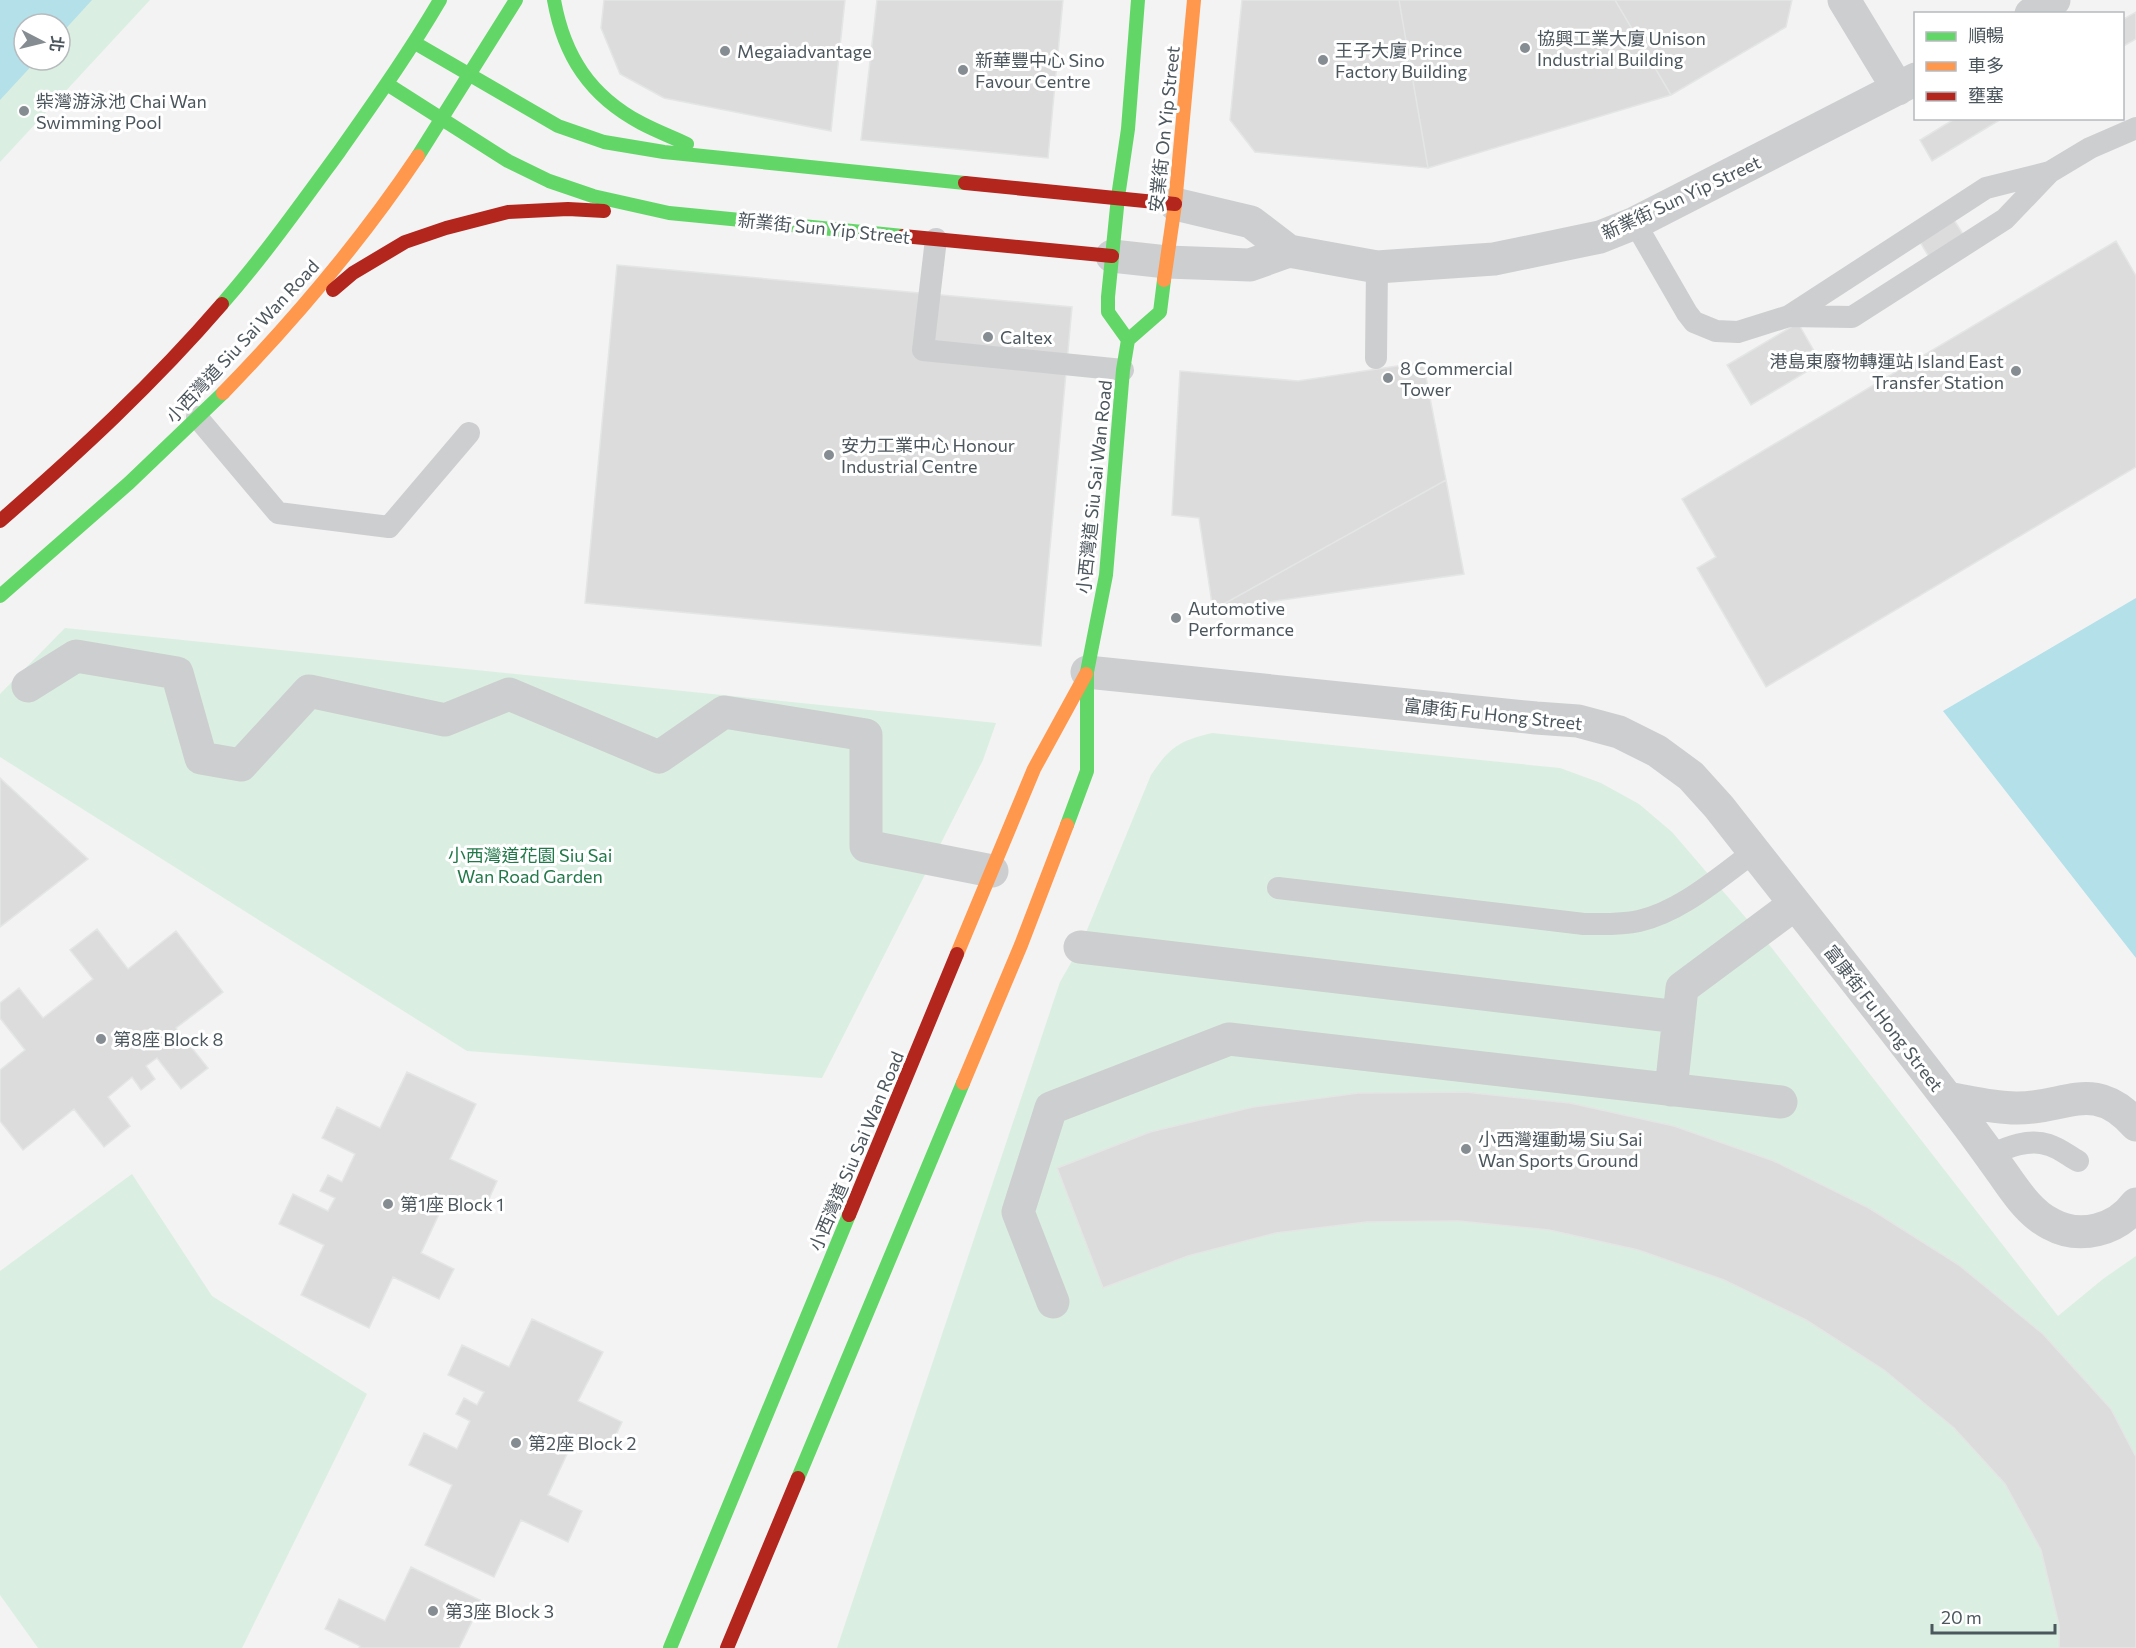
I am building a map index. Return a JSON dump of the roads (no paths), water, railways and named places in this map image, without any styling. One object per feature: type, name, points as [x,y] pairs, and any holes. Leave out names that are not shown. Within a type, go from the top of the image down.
[{"type":"main road","points":[[0,521],[139,392],[239,285],[387,84],[415,43],[440,0]]},
{"type":"main road","name":"小西灣道 Siu Sai Wan Road","points":[[0,596],[102,506],[197,417],[261,352],[328,278],[371,224],[443,120],[472,76],[516,0]]},
{"type":"main road","points":[[554,0],[557,23],[563,42],[575,66],[591,85],[612,104],[639,123],[716,157]]},
{"type":"main road","name":"安業街 On Yip Street","points":[[1112,256],[1128,129],[1138,0]]},
{"type":"main road","name":"安業街 On Yip Street","points":[[1167,262],[1175,204],[1194,0]]},
{"type":"main road","name":"新業街 Sun Yip Street","points":[[415,43],[558,126],[604,142],[716,157],[1175,204]]},
{"type":"main road","name":"新業街 Sun Yip Street","points":[[387,84],[522,168],[600,199],[669,213],[1112,256]]},
{"type":"main road","points":[[261,352],[353,273],[405,242],[446,228],[508,212],[568,209],[669,213]]},
{"type":"main road","points":[[1112,256],[1108,312],[1128,339],[1160,312],[1167,262]]},
{"type":"main road","name":"小西灣道 Siu Sai Wan Road","points":[[727,1648],[1020,945],[1087,771],[1087,672],[1106,575],[1123,369],[1128,339]]},
{"type":"main road","name":"小西灣道 Siu Sai Wan Road","points":[[669,1648],[1034,769],[1087,672]]},
{"type":"street","points":[[1844,0],[1907,84]]},
{"type":"street","points":[[2034,12],[2054,0]]},
{"type":"street","name":"新業街 Sun Yip Street","points":[[1175,204],[1251,222],[1289,250],[1377,267],[1494,259],[1600,237],[1635,223],[1907,84]]},
{"type":"street","name":"新業街 Sun Yip Street","points":[[1112,256],[1167,262],[1250,265],[1289,250]]},
{"type":"street","points":[[28,686],[76,656],[177,673],[201,758],[241,765],[309,691],[445,720],[509,694],[659,757],[724,712],[866,735],[866,846],[992,871]]},
{"type":"street","name":"富康街 Fu Hong Street","points":[[1087,672],[1578,721],[1619,732],[1657,751],[1691,776],[1719,807],[2032,1210],[2051,1225],[2088,1232],[2100,1230],[2123,1218],[2136,1204]]},
{"type":"street","points":[[1671,1090],[1682,988],[1794,904]]},
{"type":"street","points":[[1080,947],[1679,1017]]},
{"type":"street","points":[[1053,1302],[1018,1212],[1051,1108],[1229,1038],[1781,1102]]},
{"type":"street","name":"富康街 Fu Hong Street","points":[[1947,1098],[2018,1109],[2069,1099],[2094,1099],[2117,1108],[2136,1125]]},
{"type":"lane","points":[[1635,223],[1687,314],[1694,322],[1716,331],[1738,332],[1790,316],[1986,188],[2050,172],[2098,145],[2136,128]]},
{"type":"lane","points":[[1790,316],[1852,316],[2005,219],[2050,172]]},
{"type":"lane","points":[[936,239],[923,350],[1123,369]]},
{"type":"lane","points":[[1376,358],[1377,267]]},
{"type":"lane","points":[[197,417],[278,513],[389,527],[470,433]]},
{"type":"lane","points":[[1278,888],[1584,924],[1612,924],[1640,920],[1666,911],[1692,896],[1754,852]]},
{"type":"lane","points":[[1990,1155],[2007,1147],[2028,1143],[2049,1145],[2078,1161]]},
{"type":"water","points":[[0,0],[92,0],[72,22],[72,12],[12,12],[12,72],[26,72],[0,100]]},
{"type":"water","points":[[2136,598],[2136,958],[1943,711]]},
{"type":"place","name":"協興工業大廈 Unison Industrial Building","points":[[1525,48]]},
{"type":"place","name":"Megaiadvantage","points":[[725,51]]},
{"type":"place","name":"王子大廈 Prince Factory Building","points":[[1323,60]]},
{"type":"place","name":"新華豐中心 Sino Favour Centre","points":[[963,70]]},
{"type":"place","name":"柴灣游泳池 Chai Wan Swimming Pool","points":[[24,111]]},
{"type":"place","name":"Caltex","points":[[988,337]]},
{"type":"place","name":"港島東廢物轉運站 Island East Transfer Station","points":[[2016,371]]},
{"type":"place","name":"8 Commercial Tower","points":[[1388,378]]},
{"type":"place","name":"安力工業中心 Honour Industrial Centre","points":[[829,455]]},
{"type":"place","name":"Automotive Performance","points":[[1176,618]]},
{"type":"place","name":"第8座 Block 8","points":[[101,1039]]},
{"type":"place","name":"小西灣運動場 Siu Sai Wan Sports Ground","points":[[1466,1149]]},
{"type":"place","name":"第1座 Block 1","points":[[388,1204]]},
{"type":"place","name":"第2座 Block 2","points":[[516,1443]]},
{"type":"place","name":"第3座 Block 3","points":[[433,1611]]},
{"type":"park label","name":"小西灣道花園 Siu Sai Wan Road Garden","points":[[530,865]]}]
